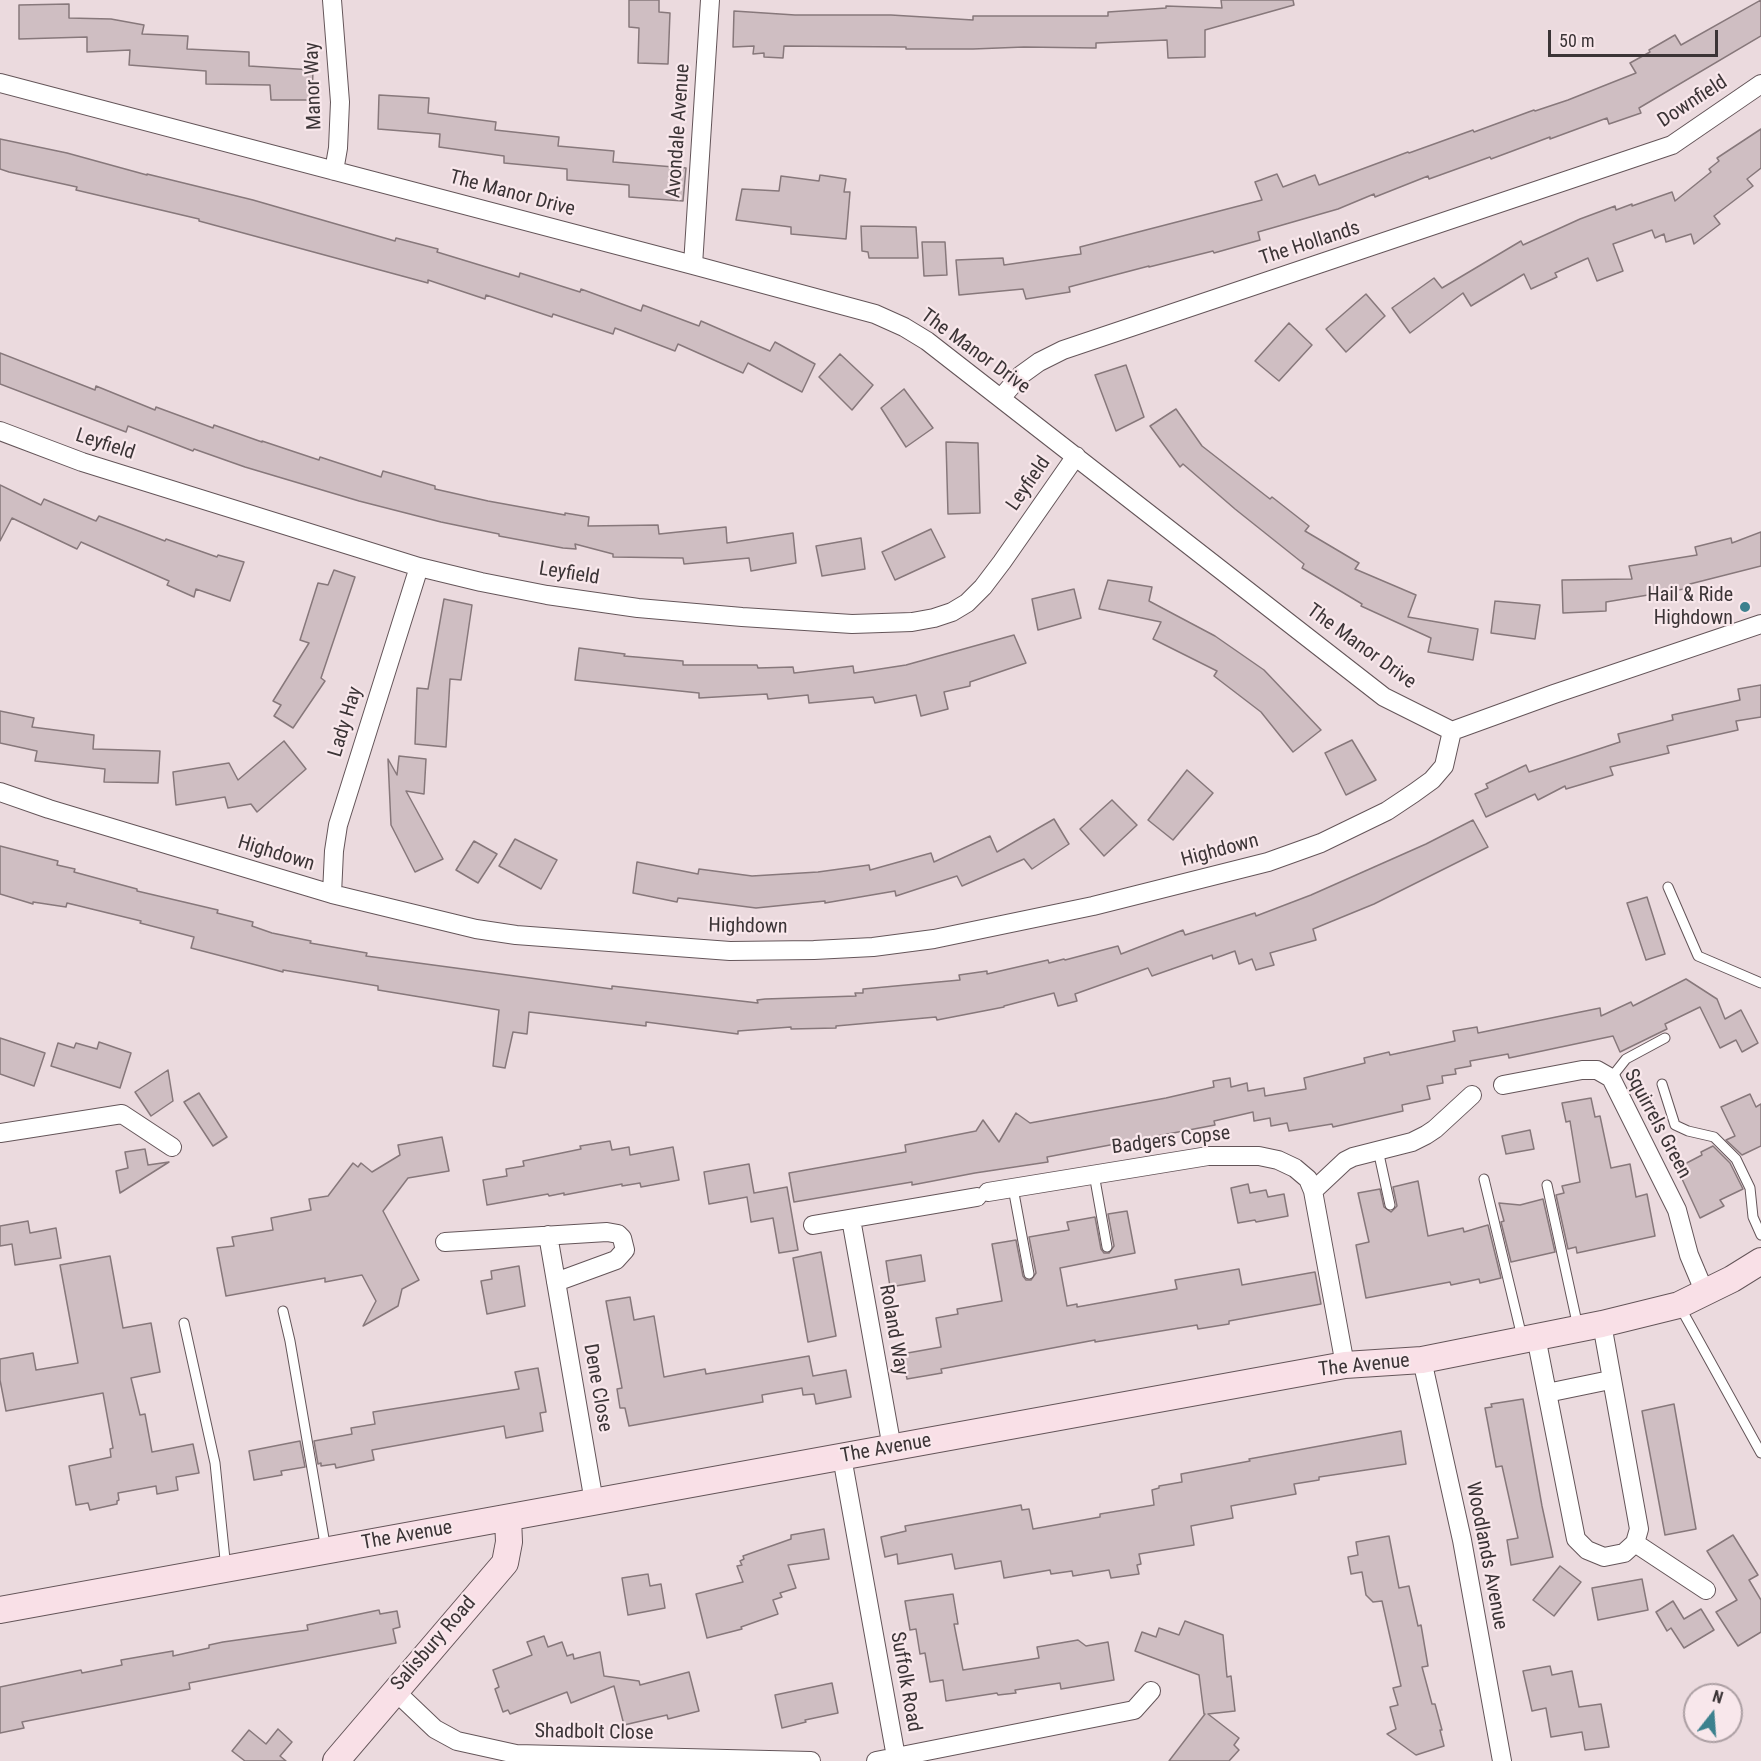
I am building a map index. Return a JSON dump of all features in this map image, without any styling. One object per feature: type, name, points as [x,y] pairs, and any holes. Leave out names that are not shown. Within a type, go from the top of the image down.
[{"type":"street","name":"Manor Way","points":[[332,0],[340,102],[338,148],[334,171]]},
{"type":"street","name":"Avondale Avenue","points":[[693,265],[710,0]]},
{"type":"street","name":"The Manor Drive","points":[[0,83],[875,314],[904,327],[927,341],[1384,697],[1452,731]]},
{"type":"street","name":"Downfield","points":[[1647,155],[1672,145],[1761,84]]},
{"type":"street","name":"The Hollands","points":[[1001,398],[1021,375],[1039,362],[1063,350],[1647,155]]},
{"type":"street","name":"Leyfield","points":[[0,431],[82,462],[419,567],[481,582],[548,595],[638,608],[852,624],[912,622],[934,618],[968,603],[983,587],[1076,456]]},
{"type":"street","name":"Lady Hay","points":[[332,894],[338,825],[419,567]]},
{"type":"street","points":[[1452,731],[1761,624]]},
{"type":"street","name":"Highdown","points":[[0,792],[49,809],[332,894],[476,929],[516,935],[730,951],[873,947],[934,939],[1139,895],[1268,862],[1321,843],[1387,811],[1432,780],[1444,766],[1452,731]]},
{"type":"street","name":"Squirrels Green","points":[[1503,1085],[1582,1070],[1597,1070],[1611,1078],[1677,1210],[1689,1255],[1705,1293]]},
{"type":"street","points":[[1314,1191],[1345,1161],[1412,1142],[1426,1135],[1472,1095]]},
{"type":"street","points":[[0,1133],[122,1113],[172,1147]]},
{"type":"street","name":"Badgers Copse","points":[[850,1219],[1013,1188],[1208,1156],[1259,1156],[1278,1160],[1295,1168],[1308,1179],[1314,1191],[1346,1365]]},
{"type":"street","points":[[813,1226],[850,1219]]},
{"type":"street","name":"Roland Way","points":[[850,1219],[892,1448]]},
{"type":"street","points":[[445,1242],[606,1232],[618,1233],[626,1245],[626,1250],[616,1260],[556,1282]]},
{"type":"street","name":"Dene Close","points":[[548,1235],[594,1502]]},
{"type":"street","name":"The Avenue","points":[[0,1610],[1346,1365],[1422,1360],[1590,1326],[1679,1305],[1759,1265]]},
{"type":"street","points":[[1530,1338],[1547,1393],[1576,1539],[1587,1550],[1604,1557],[1624,1553],[1635,1543],[1639,1530],[1610,1380],[1590,1326]]},
{"type":"street","name":"Woodlands Avenue","points":[[1422,1360],[1462,1539],[1502,1761]]},
{"type":"street","points":[[1547,1393],[1610,1380]]},
{"type":"street","name":"Suffolk Road","points":[[843,1457],[896,1757],[1134,1710],[1152,1691]]},
{"type":"street","name":"Salisbury Road","points":[[336,1761],[394,1690],[505,1563],[509,1542],[508,1518]]},
{"type":"street","points":[[1635,1543],[1706,1590]]},
{"type":"street","name":"Shadbolt Close","points":[[394,1690],[435,1729],[457,1741],[516,1754],[811,1761]]},
{"type":"street","points":[[876,1761],[896,1757]]},
{"type":"lane","points":[[1668,887],[1698,956],[1761,983]]},
{"type":"lane","points":[[1611,1078],[1626,1059],[1665,1038]]},
{"type":"lane","points":[[1662,1084],[1675,1125],[1688,1131],[1714,1137],[1736,1159],[1750,1188],[1753,1217],[1761,1235]]},
{"type":"lane","points":[[1378,1150],[1390,1204]]},
{"type":"lane","points":[[1094,1174],[1107,1247]]},
{"type":"lane","points":[[1484,1179],[1530,1338]]},
{"type":"lane","points":[[1547,1185],[1590,1326]]},
{"type":"lane","points":[[1013,1188],[1029,1274]]},
{"type":"lane","points":[[1679,1305],[1761,1453]]},
{"type":"lane","points":[[283,1311],[326,1551]]},
{"type":"lane","points":[[184,1323],[215,1463],[226,1570]]},
{"type":"building","points":[[629,0],[659,0],[659,12],[670,13],[668,64],[638,63],[639,28],[629,27]]},
{"type":"building","points":[[1221,0],[1293,0],[1294,5],[1205,30],[1205,57],[1168,58],[1167,40],[1096,43],[1096,48],[906,49],[906,47],[784,46],[783,58],[764,57],[764,53],[753,54],[754,46],[733,47],[734,11],[795,15],[891,15],[973,20],[973,16],[1108,16],[1108,12],[1166,8],[1166,6],[1222,8]]},
{"type":"building","points":[[1761,0],[1761,36],[1639,108],[1641,113],[1609,124],[1607,118],[1491,159],[1490,157],[1429,179],[1428,176],[1375,197],[1374,194],[1338,209],[1258,232],[1260,240],[1069,287],[1070,292],[1026,299],[1023,289],[959,295],[956,260],[1003,258],[1004,265],[1081,254],[1080,247],[1262,200],[1255,182],[1277,174],[1283,187],[1315,175],[1319,185],[1408,152],[1568,100],[1636,73],[1630,63],[1650,52],[1649,50],[1675,35],[1681,45]]},
{"type":"building","points":[[69,4],[69,18],[111,19],[144,25],[142,34],[188,36],[187,49],[249,52],[249,66],[313,70],[312,100],[271,100],[270,85],[206,84],[206,71],[129,65],[130,50],[87,52],[87,37],[19,39],[19,5]]},
{"type":"building","points":[[379,95],[429,98],[428,113],[496,122],[495,130],[559,137],[558,146],[614,151],[613,162],[686,168],[683,201],[629,197],[629,185],[567,180],[567,169],[504,163],[504,156],[439,147],[440,134],[378,129]]},
{"type":"building","points":[[1761,129],[1761,168],[1747,179],[1753,186],[1714,216],[1720,224],[1694,244],[1691,234],[1666,242],[1664,234],[1655,238],[1652,230],[1613,244],[1623,271],[1597,281],[1588,258],[1555,273],[1557,277],[1531,289],[1524,274],[1471,306],[1463,293],[1410,333],[1392,308],[1434,278],[1442,288],[1521,241],[1523,245],[1615,206],[1616,210],[1672,192],[1675,201],[1711,172],[1709,169],[1719,161],[1717,158]]},
{"type":"building","points":[[0,139],[67,153],[253,200],[395,241],[396,238],[438,249],[437,252],[519,277],[520,273],[580,292],[581,289],[641,311],[643,305],[699,326],[701,321],[770,351],[775,342],[815,364],[802,392],[748,363],[743,373],[678,344],[675,351],[615,328],[613,334],[486,295],[485,299],[428,280],[428,283],[199,221],[199,219],[9,172],[0,169]]},
{"type":"building","points":[[820,175],[846,179],[844,192],[850,192],[846,239],[791,234],[791,227],[736,220],[742,189],[779,191],[781,176],[819,181]]},
{"type":"building","points":[[861,226],[916,227],[918,258],[869,258],[868,252],[862,251]]},
{"type":"building","points":[[922,242],[945,242],[947,275],[924,276]]},
{"type":"building","points":[[1366,294],[1385,316],[1346,352],[1326,329]]},
{"type":"building","points":[[1289,323],[1312,345],[1279,381],[1255,361]]},
{"type":"building","points":[[0,353],[95,390],[96,386],[155,410],[156,407],[213,428],[214,425],[319,460],[320,457],[381,477],[383,471],[435,486],[435,489],[488,501],[589,517],[588,526],[658,525],[659,534],[726,527],[727,543],[793,533],[796,563],[751,571],[749,558],[684,564],[683,558],[613,557],[613,554],[575,544],[576,549],[563,548],[499,536],[499,534],[359,501],[245,467],[194,449],[193,451],[128,426],[126,432],[0,384]]},
{"type":"building","points":[[840,354],[873,385],[852,410],[819,377]]},
{"type":"building","points":[[1126,365],[1144,417],[1116,431],[1095,375]]},
{"type":"building","points":[[904,389],[933,428],[906,447],[881,408]]},
{"type":"building","points":[[1176,409],[1202,446],[1309,526],[1305,531],[1359,563],[1355,569],[1416,595],[1408,617],[1478,629],[1473,660],[1428,652],[1431,638],[1361,606],[1362,604],[1302,568],[1304,564],[1183,464],[1180,467],[1150,426]]},
{"type":"building","points":[[946,442],[978,443],[980,513],[948,514]]},
{"type":"building","points":[[0,485],[41,505],[44,499],[96,521],[99,516],[165,541],[166,539],[217,557],[218,555],[244,562],[230,601],[196,589],[194,597],[167,585],[169,581],[81,542],[77,549],[12,518],[0,541]]},
{"type":"building","points":[[931,529],[945,557],[895,580],[882,552]]},
{"type":"building","points":[[1761,532],[1761,566],[1690,584],[1690,588],[1606,602],[1606,611],[1563,613],[1562,580],[1632,579],[1629,566],[1697,555],[1695,547],[1731,538],[1732,543]]},
{"type":"building","points":[[861,538],[865,569],[822,576],[816,546]]},
{"type":"building","points":[[334,570],[355,577],[321,678],[325,681],[293,728],[274,716],[281,705],[273,701],[309,643],[300,640],[318,583],[328,585]]},
{"type":"building","points":[[1108,580],[1152,587],[1149,601],[1215,636],[1264,670],[1321,730],[1293,752],[1261,712],[1214,676],[1217,671],[1153,639],[1161,622],[1099,609]]},
{"type":"building","points":[[1074,589],[1081,618],[1038,630],[1032,599]]},
{"type":"building","points":[[444,599],[472,605],[461,680],[450,679],[446,747],[415,744],[417,688],[428,689]]},
{"type":"building","points":[[1495,601],[1540,605],[1535,639],[1491,633]]},
{"type":"building","points":[[1014,635],[1026,663],[970,682],[970,686],[944,692],[948,709],[921,716],[916,695],[875,703],[873,697],[809,703],[808,695],[768,699],[767,694],[699,698],[699,693],[575,680],[579,648],[625,654],[624,656],[683,661],[683,665],[793,667],[794,673],[853,666],[854,673],[906,665]]},
{"type":"building","points":[[1761,685],[1761,717],[1736,721],[1738,730],[1667,746],[1669,753],[1610,767],[1613,775],[1566,789],[1565,786],[1538,800],[1535,794],[1486,817],[1475,794],[1488,788],[1486,784],[1526,765],[1529,772],[1620,742],[1618,734],[1673,720],[1672,715],[1740,700],[1738,689]]},
{"type":"building","points":[[0,711],[34,718],[32,727],[94,735],[93,749],[160,751],[158,783],[104,782],[105,769],[35,761],[37,751],[0,743]]},
{"type":"building","points":[[1352,740],[1376,780],[1346,795],[1325,753]]},
{"type":"building","points":[[284,741],[306,769],[257,812],[251,804],[228,808],[225,797],[176,805],[173,772],[229,763],[238,780]]},
{"type":"building","points":[[399,756],[426,759],[424,794],[406,791],[443,859],[415,872],[391,825],[388,759],[397,775]]},
{"type":"building","points":[[1187,770],[1213,793],[1173,840],[1148,820]]},
{"type":"building","points":[[1112,800],[1137,825],[1104,856],[1080,829]]},
{"type":"building","points":[[1054,819],[1069,844],[1032,869],[1024,859],[962,886],[957,876],[896,896],[895,891],[825,903],[825,901],[756,908],[678,898],[677,902],[633,893],[637,862],[698,874],[699,869],[752,876],[818,872],[869,865],[870,870],[931,853],[934,862],[990,836],[997,852]]},
{"type":"building","points":[[1473,820],[1488,847],[1374,904],[1313,929],[1316,940],[1270,953],[1274,965],[1256,970],[1252,959],[1239,964],[1235,951],[1213,959],[1212,955],[1152,976],[1148,968],[1075,994],[1077,1001],[1058,1006],[1054,993],[1004,1007],[937,1020],[936,1017],[836,1026],[836,1028],[791,1029],[791,1027],[738,1031],[738,1034],[646,1022],[646,1026],[529,1012],[527,1034],[513,1032],[505,1068],[493,1066],[499,1010],[378,990],[378,986],[283,970],[283,972],[191,948],[194,937],[140,923],[141,921],[67,903],[66,907],[33,902],[33,904],[0,894],[0,846],[58,861],[57,865],[75,869],[74,872],[137,889],[137,891],[218,910],[217,913],[253,922],[252,926],[272,933],[311,941],[310,943],[367,953],[366,956],[612,989],[612,986],[758,1003],[757,1000],[765,999],[856,996],[855,993],[863,993],[863,989],[960,980],[959,975],[987,971],[987,974],[1048,960],[1049,963],[1118,946],[1121,954],[1183,930],[1185,935],[1255,913],[1256,916],[1311,895],[1426,844]]},
{"type":"building","points":[[515,839],[557,860],[541,889],[499,866]]},
{"type":"building","points":[[474,841],[497,854],[478,883],[456,870]]},
{"type":"building","points":[[1647,897],[1665,954],[1646,960],[1627,903]]},
{"type":"building","points":[[1686,979],[1717,999],[1725,1019],[1741,1010],[1758,1043],[1742,1052],[1736,1040],[1720,1048],[1700,1007],[1665,1024],[1667,1029],[1620,1052],[1613,1036],[1509,1058],[1508,1054],[1470,1061],[1471,1066],[1455,1069],[1456,1074],[1442,1076],[1443,1083],[1427,1086],[1430,1099],[1402,1105],[1403,1111],[1333,1127],[1332,1124],[1289,1131],[1287,1123],[1271,1126],[1270,1118],[1254,1121],[1253,1112],[1214,1121],[1215,1125],[1047,1157],[1048,1162],[794,1202],[789,1173],[906,1152],[905,1145],[976,1131],[983,1120],[999,1142],[1016,1113],[1030,1123],[1166,1098],[1214,1087],[1213,1081],[1230,1078],[1231,1087],[1247,1083],[1248,1091],[1264,1088],[1265,1096],[1306,1089],[1304,1078],[1365,1063],[1364,1058],[1389,1052],[1390,1055],[1455,1041],[1453,1031],[1477,1027],[1478,1033],[1600,1008],[1601,1016],[1631,1002],[1633,1006]]},
{"type":"building","points":[[0,1038],[45,1053],[34,1086],[0,1074]]},
{"type":"building","points":[[99,1042],[131,1053],[120,1088],[51,1066],[58,1043],[74,1048],[76,1043],[97,1049]]},
{"type":"building","points":[[168,1070],[173,1101],[151,1116],[135,1092]]},
{"type":"building","points":[[199,1093],[227,1137],[213,1146],[184,1102]]},
{"type":"building","points":[[1750,1094],[1756,1107],[1761,1104],[1761,1146],[1742,1155],[1726,1140],[1735,1136],[1721,1107]]},
{"type":"building","points":[[1591,1098],[1595,1117],[1600,1116],[1611,1168],[1630,1164],[1636,1197],[1647,1194],[1655,1236],[1577,1253],[1576,1247],[1568,1249],[1556,1195],[1564,1193],[1562,1186],[1580,1182],[1570,1121],[1566,1122],[1562,1103]]},
{"type":"building","points":[[1530,1130],[1534,1149],[1506,1154],[1502,1136]]},
{"type":"building","points":[[442,1137],[449,1171],[408,1178],[383,1211],[419,1280],[402,1289],[398,1306],[363,1326],[376,1301],[362,1275],[325,1282],[325,1278],[226,1296],[217,1248],[234,1246],[232,1237],[273,1230],[271,1218],[311,1210],[309,1199],[328,1196],[353,1163],[358,1167],[361,1163],[372,1172],[400,1155],[398,1145]]},
{"type":"building","points":[[610,1141],[612,1150],[629,1147],[630,1155],[673,1147],[679,1180],[641,1187],[640,1183],[622,1186],[622,1184],[564,1195],[564,1193],[549,1196],[548,1194],[487,1205],[483,1180],[507,1176],[506,1169],[524,1166],[523,1161],[581,1149],[580,1146]]},
{"type":"building","points":[[1713,1146],[1730,1163],[1743,1189],[1720,1200],[1724,1206],[1700,1218],[1677,1168],[1702,1155],[1701,1152]]},
{"type":"building","points":[[145,1149],[148,1165],[169,1162],[120,1193],[116,1171],[128,1168],[125,1152]]},
{"type":"building","points":[[749,1164],[754,1193],[787,1187],[798,1250],[779,1253],[773,1218],[751,1222],[747,1197],[709,1204],[704,1172]]},
{"type":"building","points":[[1418,1181],[1428,1236],[1463,1228],[1464,1232],[1488,1225],[1501,1278],[1480,1283],[1479,1279],[1451,1285],[1450,1282],[1366,1298],[1356,1245],[1369,1242],[1358,1193],[1380,1189],[1384,1207],[1391,1212],[1397,1206],[1393,1187]]},
{"type":"building","points":[[1248,1184],[1250,1193],[1266,1190],[1268,1197],[1284,1194],[1288,1216],[1238,1223],[1231,1188]]},
{"type":"building","points":[[1543,1199],[1555,1252],[1511,1262],[1501,1222],[1504,1221],[1499,1203],[1520,1205]]},
{"type":"building","points":[[1127,1211],[1135,1253],[1060,1268],[1067,1306],[1077,1304],[1077,1307],[1177,1289],[1175,1280],[1239,1269],[1242,1285],[1315,1272],[1321,1304],[1198,1329],[1197,1325],[1095,1342],[1095,1340],[941,1369],[942,1373],[907,1379],[902,1354],[941,1347],[936,1318],[958,1314],[957,1309],[1002,1301],[992,1244],[1016,1240],[1023,1276],[1026,1280],[1031,1280],[1036,1273],[1029,1237],[1069,1230],[1067,1222],[1095,1217],[1101,1249],[1104,1253],[1109,1253],[1114,1246],[1108,1214]]},
{"type":"building","points":[[28,1221],[30,1233],[56,1228],[61,1258],[15,1265],[12,1244],[0,1246],[0,1226]]},
{"type":"building","points":[[821,1252],[836,1336],[808,1342],[793,1258]]},
{"type":"building","points":[[921,1255],[925,1281],[890,1287],[886,1261]]},
{"type":"building","points":[[110,1256],[123,1328],[151,1323],[160,1372],[131,1378],[140,1415],[145,1414],[152,1452],[193,1444],[199,1473],[176,1477],[178,1490],[157,1494],[156,1486],[118,1493],[117,1504],[90,1510],[88,1503],[76,1505],[69,1466],[111,1457],[110,1449],[113,1448],[103,1393],[6,1411],[0,1380],[0,1359],[33,1353],[36,1370],[78,1363],[60,1265]]},
{"type":"building","points":[[519,1266],[525,1306],[487,1314],[481,1281],[492,1279],[491,1271]]},
{"type":"building","points":[[630,1297],[634,1320],[654,1316],[664,1377],[705,1369],[706,1374],[809,1356],[813,1376],[846,1370],[851,1397],[816,1404],[814,1394],[803,1395],[802,1388],[762,1395],[763,1402],[629,1426],[625,1408],[620,1408],[617,1389],[622,1388],[606,1301]]},
{"type":"building","points":[[538,1368],[546,1412],[540,1413],[543,1431],[506,1438],[504,1426],[372,1450],[374,1460],[336,1468],[335,1464],[321,1466],[321,1463],[318,1464],[314,1441],[352,1434],[351,1428],[375,1424],[373,1412],[519,1389],[515,1372]]},
{"type":"building","points":[[1523,1399],[1553,1557],[1511,1565],[1507,1540],[1518,1538],[1502,1466],[1496,1467],[1485,1408],[1492,1407],[1491,1404]]},
{"type":"building","points":[[1674,1404],[1696,1529],[1665,1535],[1642,1411]]},
{"type":"building","points":[[1401,1431],[1406,1464],[1319,1477],[1319,1480],[1294,1484],[1296,1494],[1231,1506],[1233,1518],[1191,1526],[1194,1545],[1139,1554],[1141,1564],[1137,1565],[1139,1574],[1111,1578],[1109,1570],[1073,1576],[1072,1571],[1051,1574],[1050,1570],[1004,1578],[1001,1561],[955,1569],[952,1554],[898,1564],[897,1554],[885,1557],[881,1537],[906,1531],[905,1526],[1021,1505],[1022,1510],[1029,1509],[1033,1529],[1100,1517],[1100,1514],[1154,1505],[1152,1490],[1159,1486],[1182,1482],[1181,1474]]},
{"type":"building","points":[[300,1441],[305,1467],[281,1471],[282,1475],[254,1480],[249,1451]]},
{"type":"building","points":[[824,1529],[829,1559],[788,1565],[796,1588],[780,1593],[782,1597],[773,1600],[778,1614],[741,1627],[742,1629],[707,1638],[696,1594],[743,1582],[737,1566],[742,1565],[740,1561],[744,1559],[743,1556],[791,1539],[791,1535]]},
{"type":"building","points":[[1733,1535],[1758,1575],[1749,1580],[1761,1600],[1761,1632],[1738,1646],[1716,1612],[1737,1600],[1707,1551]]},
{"type":"building","points":[[1389,1536],[1399,1588],[1409,1586],[1418,1626],[1421,1625],[1428,1666],[1422,1667],[1432,1704],[1435,1704],[1444,1746],[1416,1755],[1387,1734],[1396,1729],[1390,1707],[1398,1705],[1393,1688],[1401,1686],[1382,1601],[1373,1602],[1366,1595],[1362,1572],[1351,1574],[1348,1557],[1358,1555],[1356,1542]]},
{"type":"building","points":[[1560,1566],[1581,1582],[1554,1616],[1533,1600]]},
{"type":"building","points":[[648,1574],[650,1586],[661,1584],[665,1608],[628,1615],[622,1578]]},
{"type":"building","points":[[1642,1579],[1648,1610],[1598,1620],[1592,1588]]},
{"type":"building","points":[[953,1594],[958,1624],[954,1624],[963,1670],[1039,1658],[1037,1647],[1078,1640],[1086,1646],[1108,1642],[1114,1680],[1061,1689],[1060,1683],[1015,1690],[1016,1693],[998,1695],[997,1693],[946,1701],[943,1680],[930,1682],[925,1653],[920,1654],[916,1629],[910,1630],[905,1601]]},
{"type":"building","points":[[1673,1601],[1684,1619],[1701,1609],[1714,1630],[1684,1648],[1671,1628],[1667,1631],[1656,1612]]},
{"type":"building","points":[[379,1610],[380,1614],[397,1611],[400,1627],[393,1629],[396,1643],[189,1683],[190,1689],[22,1722],[24,1728],[0,1733],[0,1687],[81,1670],[82,1673],[122,1665],[121,1660],[173,1651],[173,1656],[209,1648],[209,1645],[223,1642],[308,1630],[307,1625]]},
{"type":"building","points":[[1185,1621],[1223,1635],[1227,1677],[1231,1676],[1235,1711],[1208,1714],[1239,1738],[1234,1745],[1239,1750],[1229,1761],[1169,1761],[1205,1714],[1199,1675],[1135,1651],[1142,1632],[1156,1637],[1159,1628],[1179,1635]]},
{"type":"building","points":[[544,1636],[548,1647],[562,1642],[567,1656],[573,1654],[574,1659],[600,1652],[604,1676],[639,1681],[640,1685],[689,1672],[699,1711],[668,1719],[667,1715],[624,1725],[614,1686],[571,1703],[567,1692],[510,1714],[508,1710],[503,1712],[495,1689],[499,1687],[493,1670],[532,1655],[527,1642]]},
{"type":"building","points":[[1550,1666],[1552,1675],[1572,1671],[1579,1707],[1601,1704],[1609,1747],[1585,1750],[1582,1732],[1551,1737],[1546,1708],[1532,1711],[1523,1671]]},
{"type":"building","points":[[832,1683],[838,1713],[782,1728],[775,1695]]},
{"type":"building","points":[[278,1729],[292,1742],[280,1756],[286,1761],[245,1761],[232,1751],[249,1730],[266,1744]]},
{"type":"place","name":"Hail & Ride Highdown","points":[[1745,607]]}]
